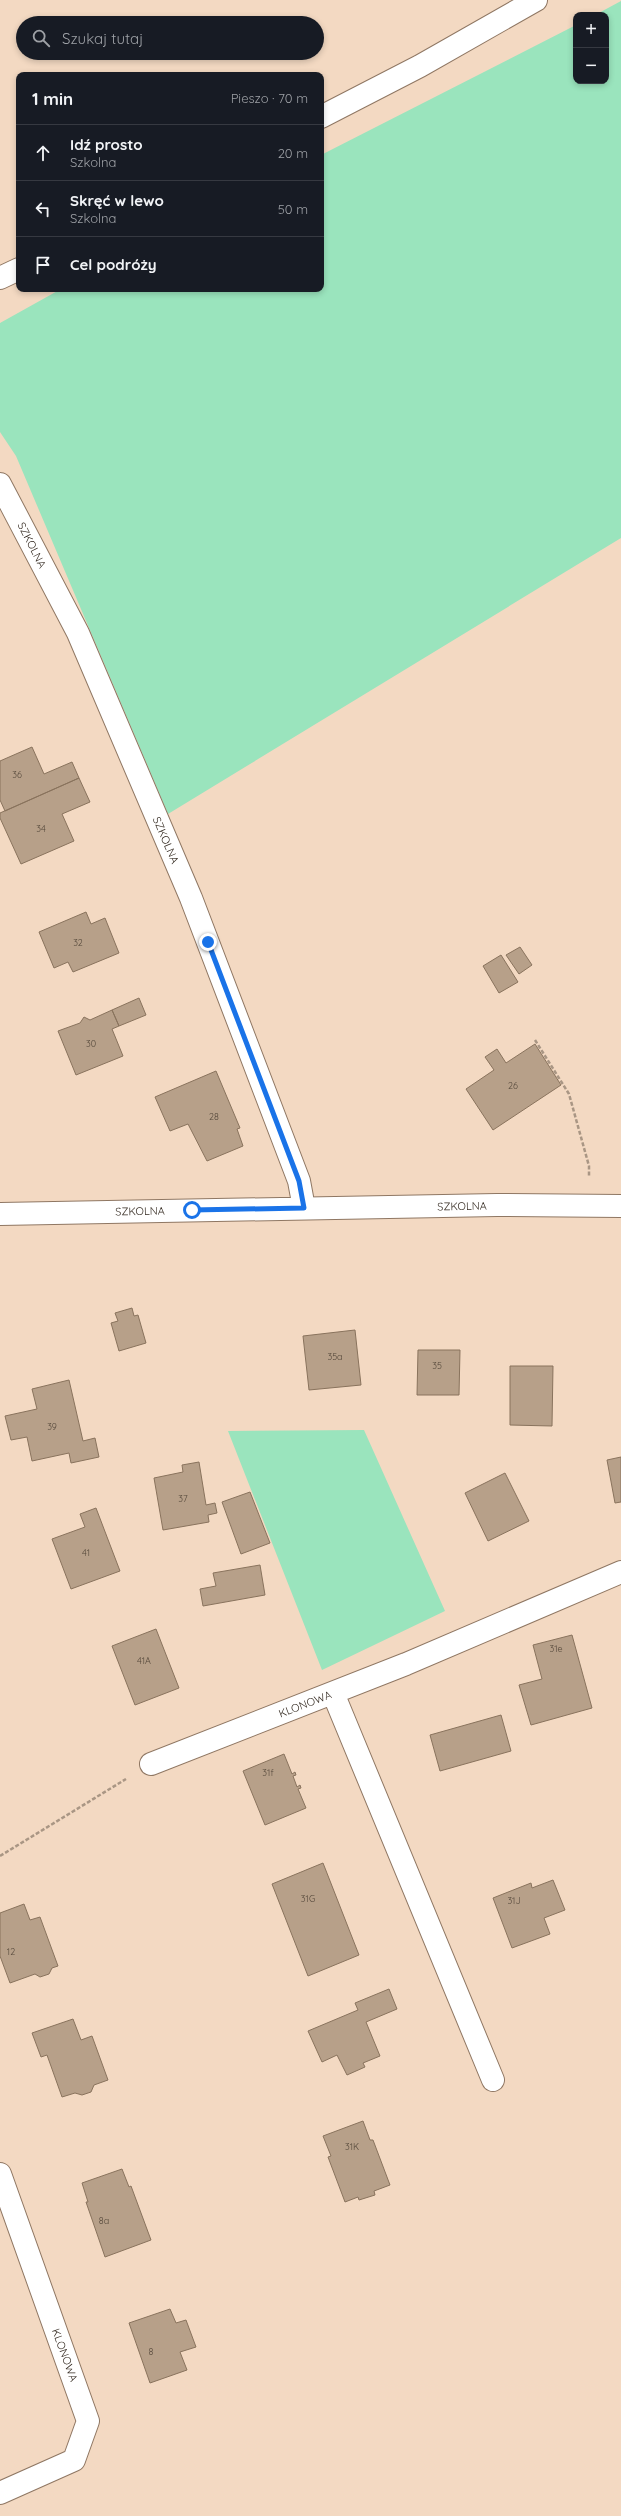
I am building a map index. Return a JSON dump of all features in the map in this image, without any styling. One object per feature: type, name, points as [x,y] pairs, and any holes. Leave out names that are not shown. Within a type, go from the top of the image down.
[{"type":"street","points":[[324,115],[420,66],[536,0]]},
{"type":"street","points":[[0,278],[16,270]]},
{"type":"street","name":"SZKOLNA","points":[[0,484],[78,633],[188,890],[299,1181],[304,1208]]},
{"type":"street","name":"SZKOLNA","points":[[0,1214],[497,1205],[621,1206]]},
{"type":"street","name":"KLONOWA","points":[[151,1764],[406,1664],[621,1572]]},
{"type":"street","points":[[333,1693],[493,2080]]},
{"type":"street","name":"KLONOWA","points":[[0,2174],[88,2421],[74,2460],[0,2493]]},
{"type":"path","points":[[535,1040],[569,1094],[589,1166],[589,1180]]},
{"type":"path","points":[[0,1856],[151,1764]]},
{"type":"green space","points":[[621,1],[621,538],[168,814],[16,456],[0,432],[0,323],[56,292],[324,292],[324,153],[573,27],[573,84],[609,84],[609,12],[601,12]]},
{"type":"green space","points":[[364,1430],[445,1611],[322,1670],[228,1431]]},
{"type":"building","points":[[32,747],[44,774],[72,762],[79,778],[5,811],[0,800],[0,761]]},
{"type":"building","points":[[79,778],[90,802],[62,814],[74,841],[21,864],[0,818],[0,813]]},
{"type":"building","points":[[86,912],[91,924],[105,918],[119,953],[73,972],[68,962],[54,968],[39,932]]},
{"type":"building","points":[[520,947],[532,965],[519,974],[506,955]]},
{"type":"building","points":[[501,955],[518,982],[499,993],[483,966]]},
{"type":"building","points":[[139,998],[146,1015],[119,1026],[112,1010]]},
{"type":"building","points":[[112,1010],[119,1026],[112,1029],[123,1056],[76,1075],[58,1031],[80,1023],[84,1017],[90,1020]]},
{"type":"building","points":[[535,1044],[561,1085],[493,1130],[466,1089],[494,1070],[485,1057],[497,1049],[506,1063]]},
{"type":"building","points":[[216,1071],[240,1128],[237,1129],[243,1146],[207,1161],[188,1124],[170,1131],[155,1097]]},
{"type":"building","points":[[132,1308],[134,1316],[138,1315],[146,1343],[119,1351],[111,1323],[118,1321],[115,1313]]},
{"type":"building","points":[[355,1330],[361,1385],[309,1390],[303,1336]]},
{"type":"building","points":[[418,1350],[460,1350],[459,1395],[417,1395]]},
{"type":"building","points":[[510,1366],[553,1366],[552,1426],[510,1425]]},
{"type":"building","points":[[69,1380],[83,1441],[95,1438],[99,1457],[71,1463],[69,1453],[32,1461],[27,1437],[11,1440],[5,1416],[37,1409],[32,1389]]},
{"type":"building","points":[[621,1457],[621,1502],[615,1503],[607,1460]]},
{"type":"building","points":[[199,1462],[206,1505],[215,1503],[217,1513],[208,1515],[209,1522],[163,1530],[154,1478],[183,1472],[182,1465]]},
{"type":"building","points":[[505,1473],[529,1521],[488,1541],[465,1493]]},
{"type":"building","points":[[250,1492],[270,1543],[241,1554],[222,1502]]},
{"type":"building","points":[[96,1508],[120,1571],[71,1589],[52,1539],[85,1527],[80,1514]]},
{"type":"building","points":[[260,1565],[265,1595],[203,1606],[200,1589],[216,1586],[213,1573]]},
{"type":"building","points":[[156,1629],[179,1688],[135,1705],[112,1646]]},
{"type":"building","points":[[572,1635],[592,1708],[531,1725],[519,1685],[542,1679],[533,1645]]},
{"type":"building","points":[[501,1715],[511,1751],[440,1771],[430,1735]]},
{"type":"building","points":[[284,1754],[292,1774],[295,1772],[296,1775],[293,1776],[297,1787],[300,1785],[301,1788],[298,1789],[306,1808],[265,1825],[243,1771]]},
{"type":"building","points":[[323,1863],[359,1955],[308,1976],[272,1884]]},
{"type":"building","points":[[553,1880],[565,1910],[544,1918],[550,1934],[512,1948],[493,1898],[531,1883],[532,1888]]},
{"type":"building","points":[[24,1904],[30,1920],[40,1917],[58,1966],[52,1968],[49,1974],[40,1977],[35,1974],[10,1983],[0,1956],[0,1913]]},
{"type":"building","points":[[389,1989],[397,2009],[366,2022],[380,2056],[363,2063],[365,2067],[347,2075],[337,2055],[322,2062],[308,2031],[358,2010],[355,2003]]},
{"type":"building","points":[[73,2019],[81,2040],[92,2036],[108,2080],[94,2085],[91,2092],[82,2095],[75,2093],[62,2097],[47,2055],[41,2057],[32,2033]]},
{"type":"building","points":[[363,2121],[370,2140],[373,2140],[390,2185],[374,2191],[375,2195],[359,2200],[358,2197],[345,2202],[328,2157],[331,2156],[323,2136]]},
{"type":"building","points":[[122,2169],[129,2187],[131,2186],[151,2240],[105,2257],[86,2202],[88,2202],[82,2183]]},
{"type":"building","points":[[170,2309],[176,2323],[186,2320],[196,2347],[180,2352],[187,2370],[150,2383],[129,2323]]},
{"type":"route","points":[[192,1210],[304,1208],[302,1190],[299,1181],[208,942]]}]
